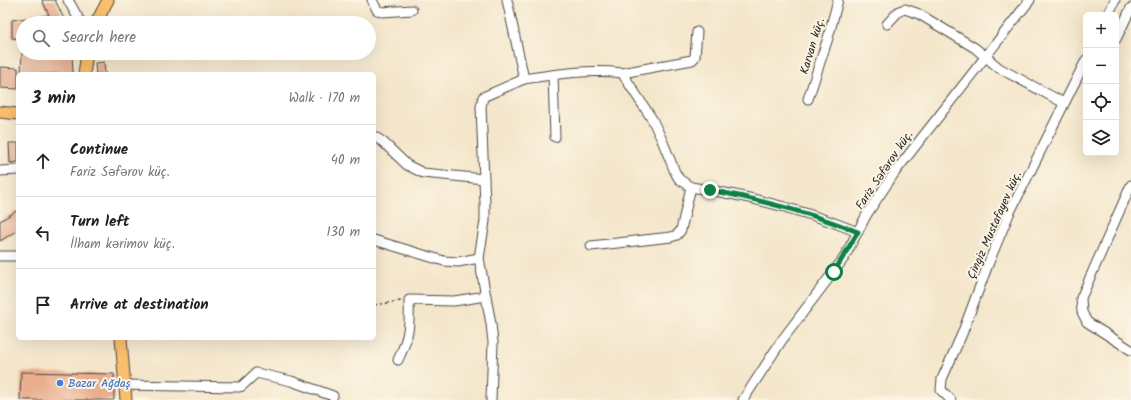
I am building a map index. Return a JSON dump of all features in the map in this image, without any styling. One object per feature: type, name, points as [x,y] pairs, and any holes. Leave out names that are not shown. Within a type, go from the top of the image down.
[{"type":"main road","points":[[100,16],[108,0]]},
{"type":"main road","points":[[84,72],[86,60]]},
{"type":"main road","points":[[0,112],[16,114]]},
{"type":"main road","points":[[121,340],[126,400]]},
{"type":"street","points":[[68,0],[77,16]]},
{"type":"street","points":[[372,0],[377,10],[382,12],[412,10]]},
{"type":"street","name":"Karvan küç.","points":[[808,98],[828,38],[838,0]]},
{"type":"street","name":"Fariz Səfərov küç.","points":[[742,400],[782,340],[834,272],[877,198],[895,172],[1030,0]]},
{"type":"street","points":[[1109,12],[1115,0]]},
{"type":"street","points":[[510,1],[524,79]]},
{"type":"street","points":[[1119,33],[1131,8]]},
{"type":"street","points":[[887,24],[899,11],[905,9],[919,14],[970,45],[999,68],[1064,103]]},
{"type":"street","points":[[490,400],[493,342],[479,258],[485,221],[481,131],[482,100],[489,93],[524,79],[600,70],[622,73],[692,60],[695,57],[697,32]]},
{"type":"street","name":"Çingiz Mustafayev küç.","points":[[952,400],[941,397],[942,379],[962,334],[1009,214],[1083,66]]},
{"type":"street","points":[[622,73],[652,119],[679,179],[691,187],[773,203],[819,217],[858,232]]},
{"type":"street","points":[[553,75],[555,137]]},
{"type":"street","points":[[376,138],[414,170],[484,179]]},
{"type":"street","points":[[0,171],[16,170]]},
{"type":"street","points":[[1131,185],[1081,298],[1082,312],[1087,322],[1131,350]]},
{"type":"street","points":[[592,246],[671,237],[677,235],[680,230],[691,187]]},
{"type":"street","points":[[376,241],[444,261],[458,262],[479,258]]},
{"type":"street","points":[[0,256],[16,256]]},
{"type":"street","points":[[398,360],[408,339],[410,322],[409,300],[454,301],[486,296]]},
{"type":"street","points":[[125,385],[238,387],[242,386],[256,373],[291,381],[332,396]]},
{"type":"path","points":[[376,305],[409,300]]},
{"type":"building","points":[[42,0],[55,0],[63,16],[42,16],[49,15]]},
{"type":"building","points":[[16,19],[16,38],[12,38],[12,20]]},
{"type":"building","points":[[22,60],[72,60],[73,72],[21,72]]},
{"type":"building","points":[[104,62],[105,72],[96,72],[95,63]]},
{"type":"building","points":[[0,67],[18,68],[18,72],[16,72],[16,89],[0,88]]},
{"type":"building","points":[[9,143],[16,143],[16,162],[10,163]]},
{"type":"building","points":[[16,211],[16,231],[0,241],[0,221]]},
{"type":"building","name":"Bazar Ağdaş","points":[[21,372],[114,374],[114,400],[20,400]]},
{"type":"place","name":"Bazar Ağdaş","points":[[60,383]]},
{"type":"route","points":[[710,190],[773,203],[819,217],[858,232],[844,258],[834,272]]}]
